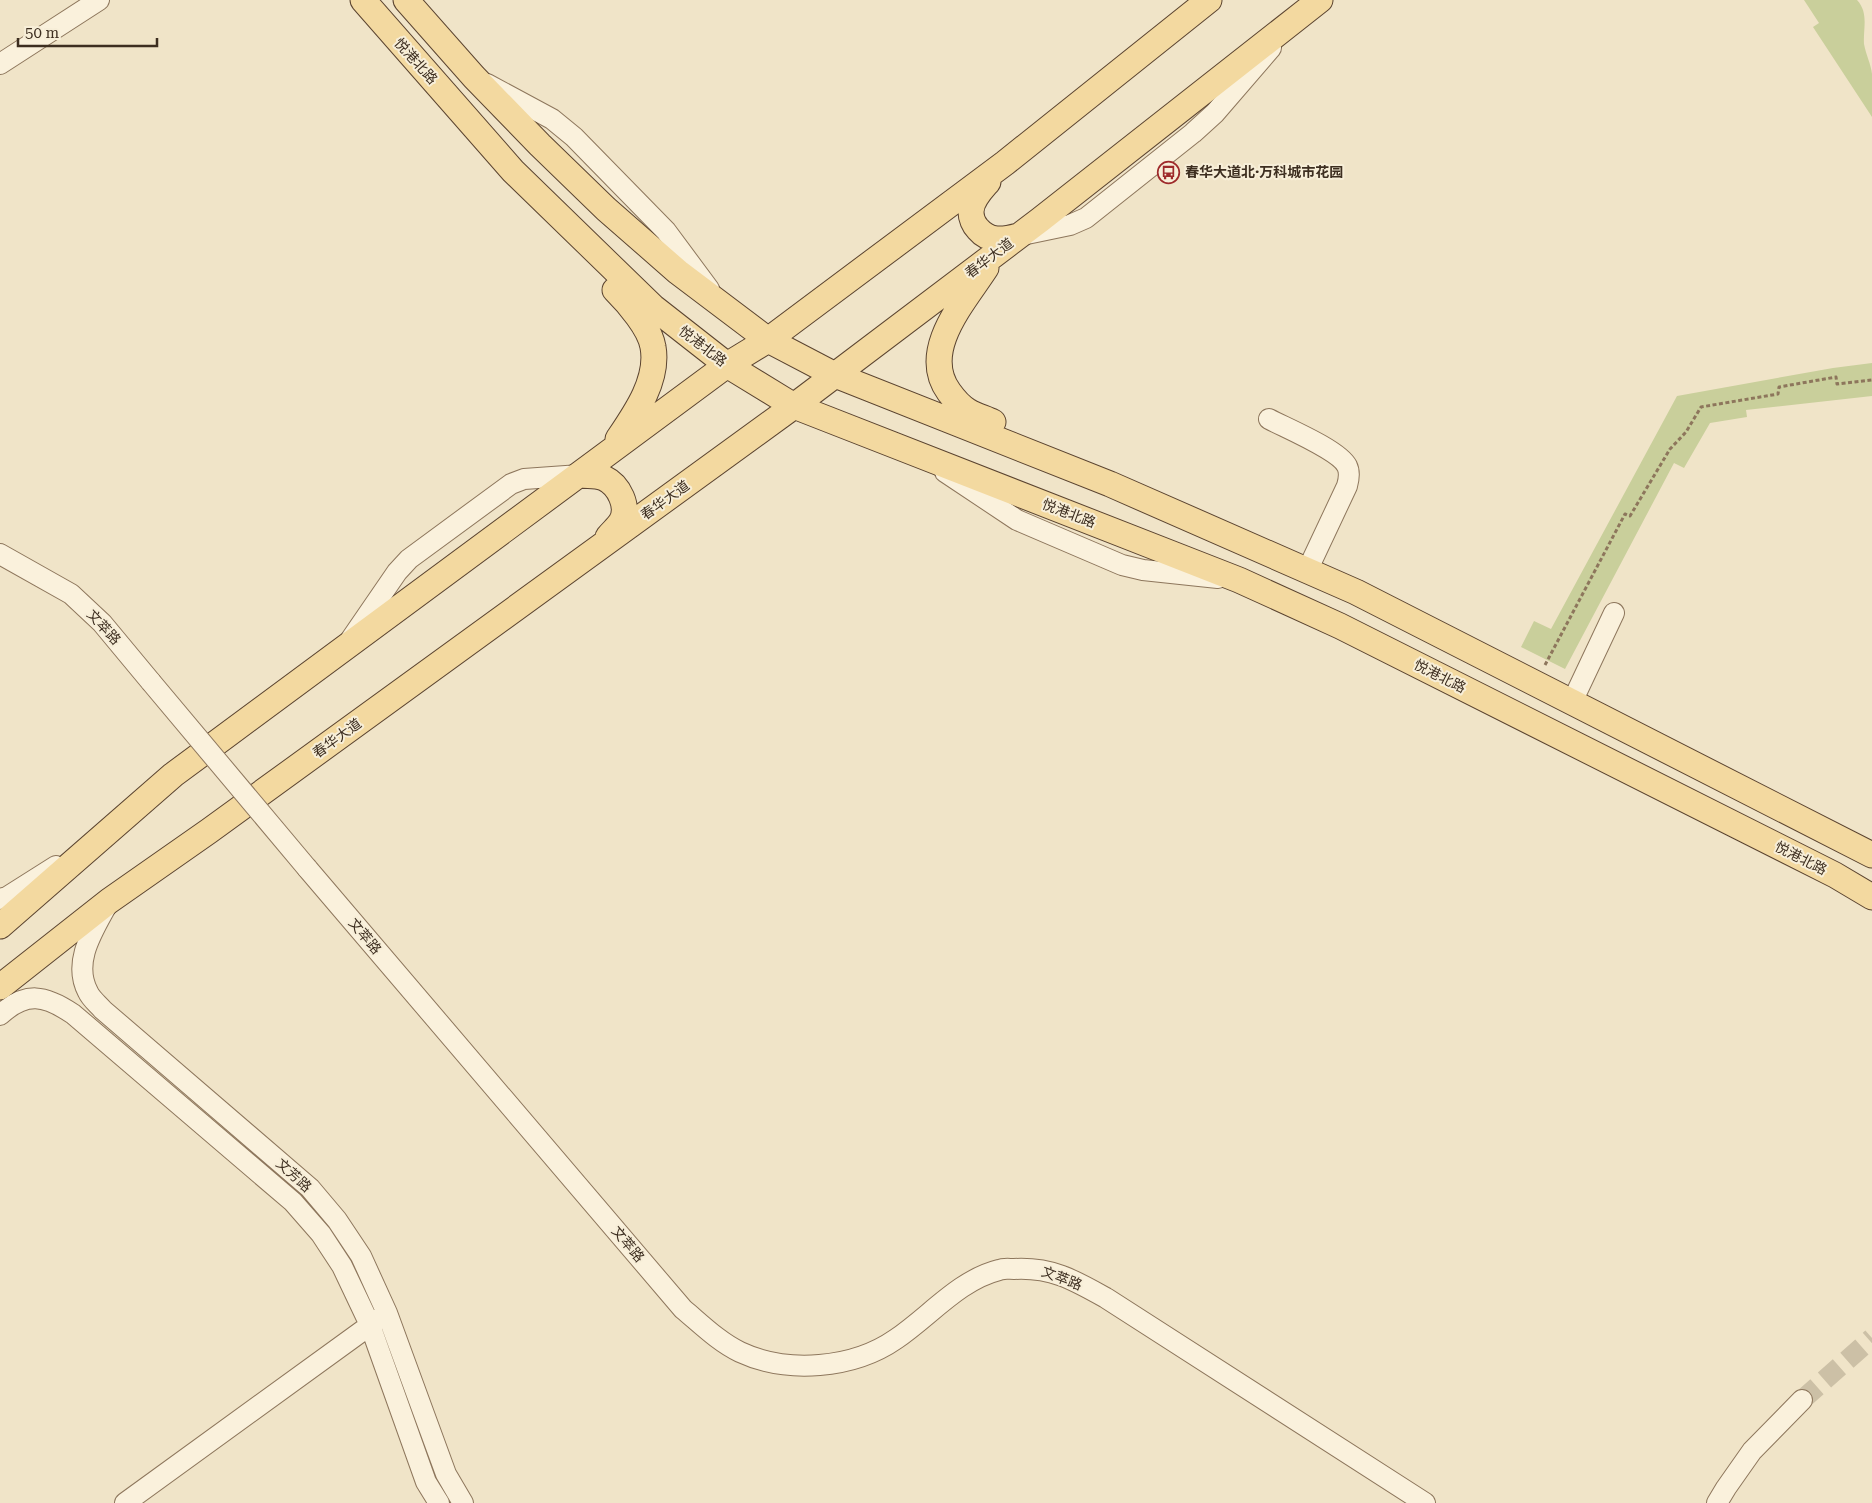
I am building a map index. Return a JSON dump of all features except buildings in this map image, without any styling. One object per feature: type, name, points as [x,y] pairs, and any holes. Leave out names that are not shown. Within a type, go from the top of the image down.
[{"type":"main road","name":"悦港北路","points":[[363,0],[513,171],[653,307],[727,365],[794,406],[1240,580],[1349,631],[1826,871],[1872,897]]},
{"type":"main road","points":[[406,0],[474,77],[606,209],[678,272],[768,340],[835,375],[1110,484],[1356,592],[1872,855]]},
{"type":"main road","points":[[0,926],[173,775],[727,365],[768,340],[1005,163],[1209,0]]},
{"type":"main road","name":"春华大道","points":[[0,987],[109,901],[209,831],[794,406],[1018,236],[1320,0]]},
{"type":"main road","points":[[1005,163],[977,194],[971,211],[974,224],[983,234],[999,240],[1018,236]]},
{"type":"main road","points":[[513,171],[553,232],[630,305],[653,346],[653,367],[644,394],[634,416],[608,453]]},
{"type":"main road","points":[[995,253],[946,332],[939,349],[938,367],[943,385],[953,398],[968,411],[1052,447],[1110,484]]},
{"type":"main road","points":[[580,475],[605,479],[615,486],[622,498],[624,509],[622,520],[602,545]]},
{"type":"street","points":[[0,64],[99,0]]},
{"type":"street","points":[[1268,419],[1332,452],[1347,467],[1349,477],[1347,486],[1307,571]]},
{"type":"street","points":[[343,650],[397,572],[409,559],[511,484],[524,479],[580,475]]},
{"type":"street","name":"文萃路","points":[[0,554],[71,594],[102,623],[307,868],[683,1309],[710,1333],[740,1352],[769,1363],[800,1367],[837,1363],[867,1354],[895,1341],[971,1281],[1000,1269],[1034,1268],[1069,1278],[1106,1298],[1425,1503]]},
{"type":"street","points":[[1572,702],[1614,613]]},
{"type":"street","points":[[0,899],[7,897],[104,835]]},
{"type":"street","name":"文芳路","points":[[109,901],[88,939],[83,958],[82,976],[88,994],[103,1010],[310,1188],[337,1220],[361,1256],[387,1312],[446,1474],[463,1503]]},
{"type":"street","name":"文芳路","points":[[0,1015],[18,1001],[33,998],[59,1005],[73,1014],[293,1202],[321,1234],[342,1266],[370,1325],[426,1482],[439,1503]]},
{"type":"street","points":[[125,1503],[387,1312]]},
{"type":"street","points":[[1717,1503],[1752,1451],[1802,1400]]},
{"type":"path","points":[[1544,668],[1625,514],[1630,516],[1670,449],[1686,432],[1701,407],[1778,394],[1779,387],[1836,378],[1837,384],[1872,380]]},
{"type":"green space","points":[[1804,0],[1857,0],[1861,5],[1865,21],[1864,44],[1872,74],[1872,117],[1813,27],[1819,23]]},
{"type":"green space","points":[[1872,363],[1872,396],[1746,410],[1747,417],[1710,423],[1684,468],[1674,463],[1565,669],[1521,647],[1534,621],[1551,629],[1677,396],[1833,368]]},
{"type":"tunnel","points":[[1802,1400],[1872,1338]]},
{"type":"place","name":"春华大道北·万科城市花园","points":[[1169,172]]}]
